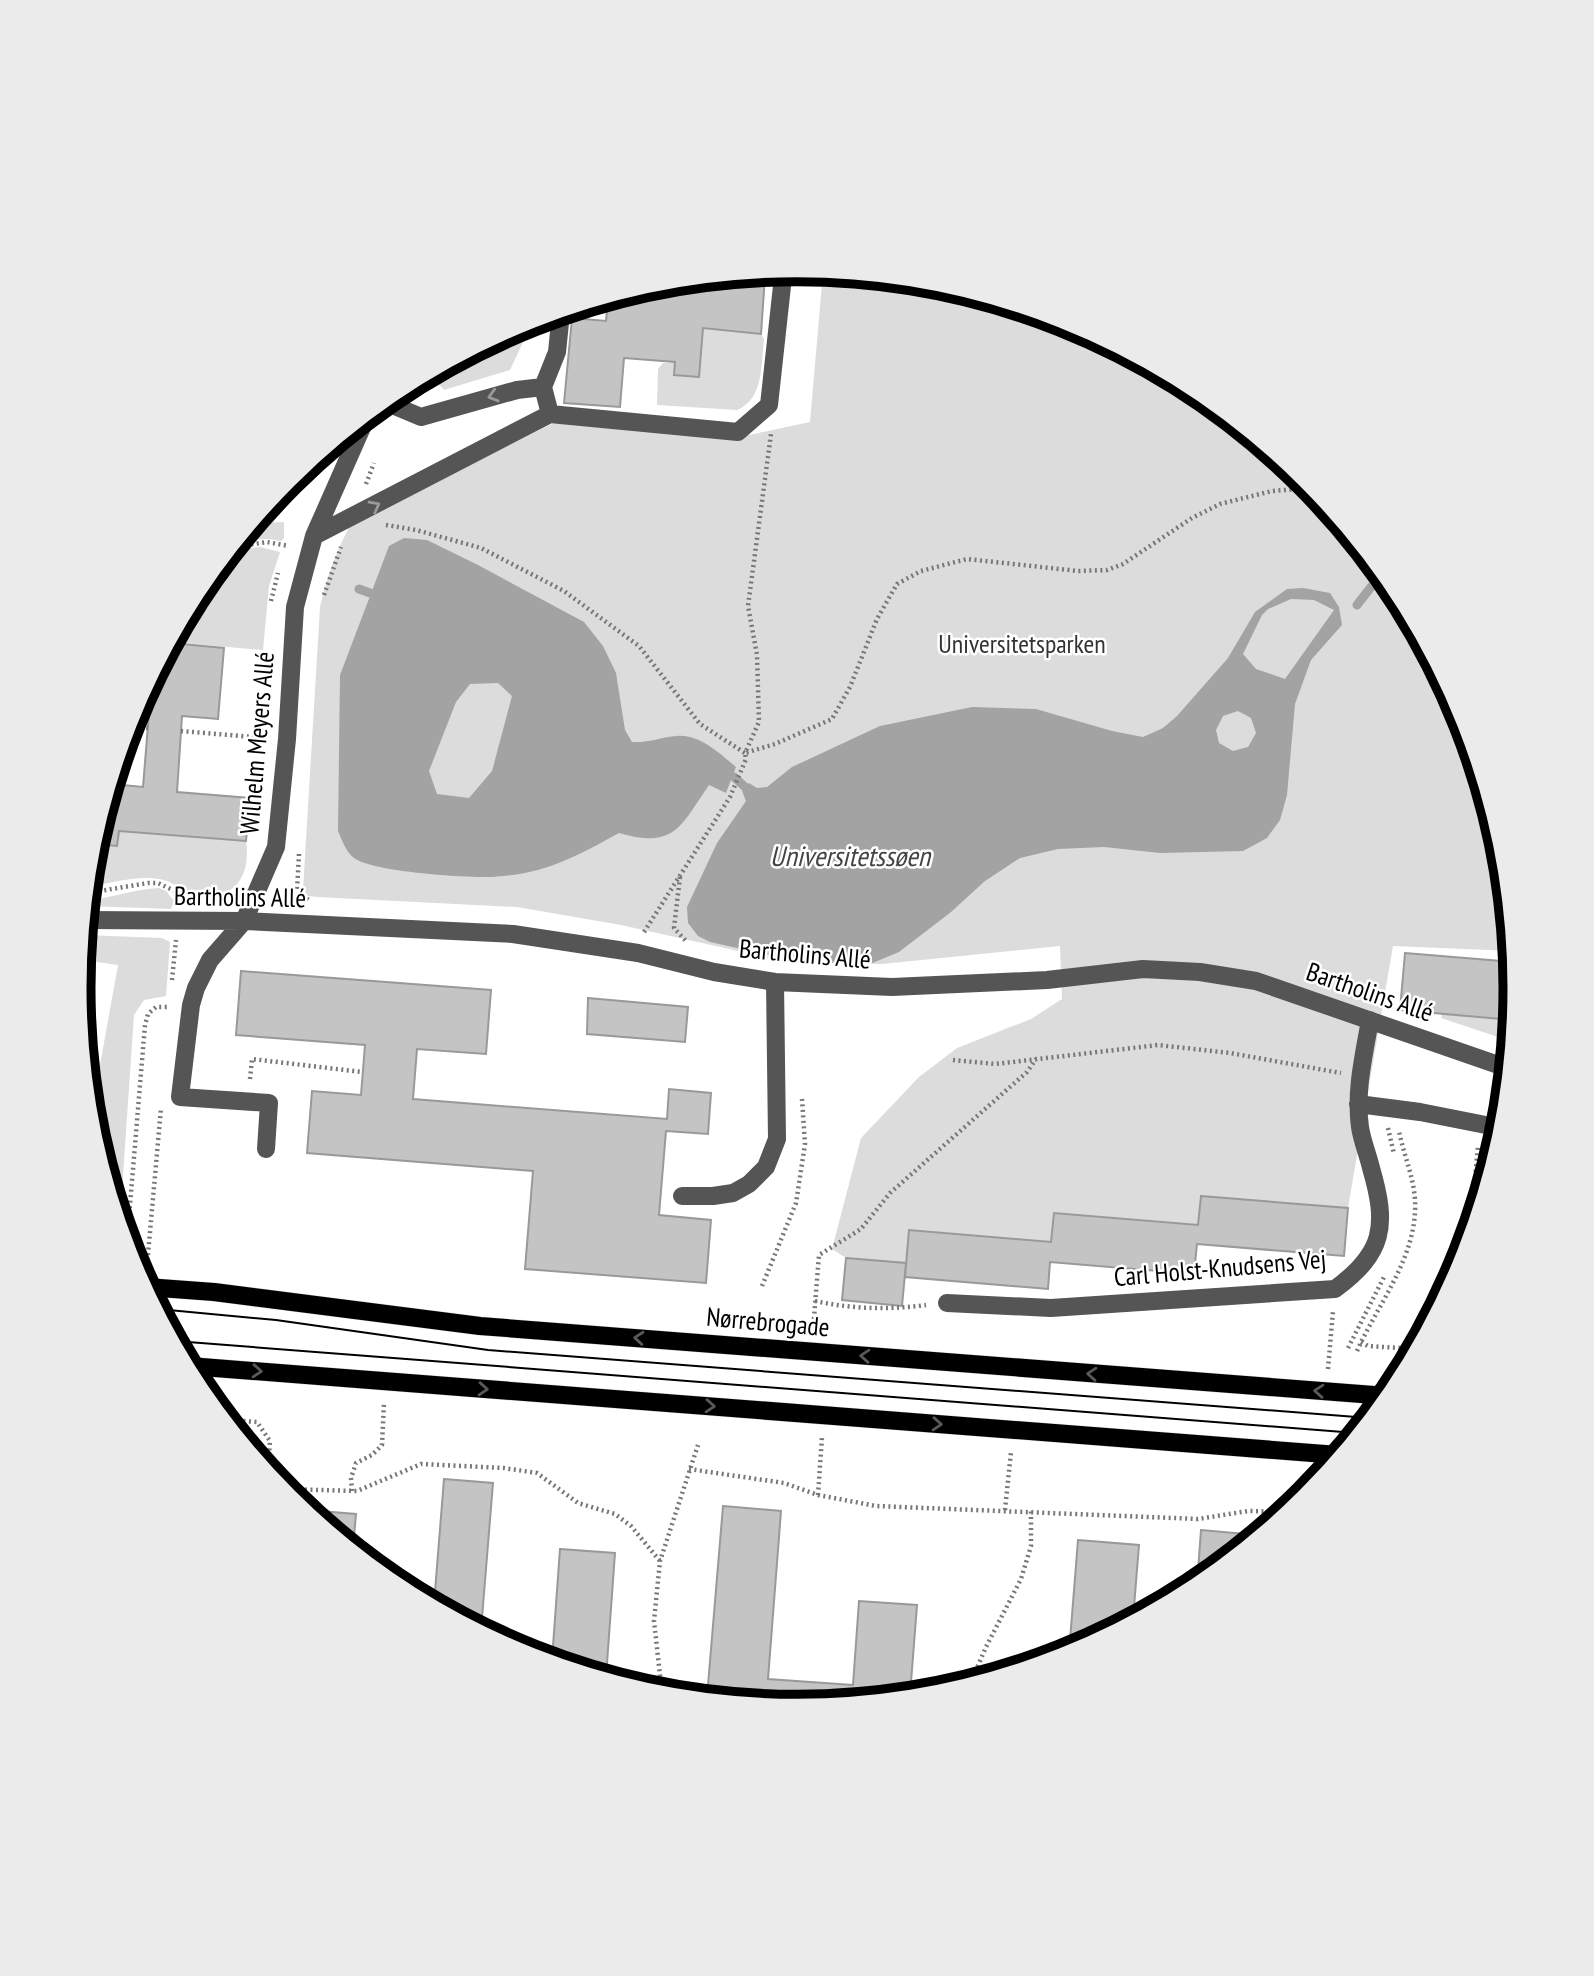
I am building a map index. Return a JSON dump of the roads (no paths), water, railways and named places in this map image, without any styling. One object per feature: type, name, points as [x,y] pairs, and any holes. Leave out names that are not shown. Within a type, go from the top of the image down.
[{"type":"main road","name":"Nørrebrogade","points":[[159,1288],[214,1292],[480,1326],[1373,1395]]},
{"type":"main road","points":[[202,1367],[1327,1454]]},
{"type":"street","points":[[314,536],[550,414],[738,432],[769,405],[781,283]]},
{"type":"street","points":[[550,414],[543,387],[557,352],[560,323]]},
{"type":"street","points":[[397,407],[421,416],[517,390],[543,387]]},
{"type":"street","name":"Wilhelm Meyers Allé","points":[[265,1149],[269,1103],[180,1097],[191,1004],[210,960],[244,921],[276,847],[287,739],[295,607],[314,536],[358,436]]},
{"type":"street","name":"Bartholins Allé","points":[[95,920],[244,921],[513,934],[638,953],[714,972],[775,982],[892,987],[1047,980],[1143,969],[1200,972],[1256,981],[1498,1065]]},
{"type":"street","points":[[682,1196],[733,1193],[750,1184],[766,1167],[777,1139],[775,982]]},
{"type":"street","name":"Carl Holst-Knudsens Vej","points":[[947,1303],[1051,1308],[1335,1289],[1366,1263],[1380,1232],[1381,1215],[1376,1185],[1360,1130],[1358,1104],[1370,1020]]},
{"type":"street","points":[[1358,1104],[1489,1126]]},
{"type":"water","points":[[404,538],[427,540],[584,622],[603,646],[616,673],[625,730],[632,742],[685,736],[702,742],[736,767],[726,793],[709,785],[683,823],[664,836],[638,837],[619,833],[562,862],[521,874],[481,877],[421,873],[380,867],[354,858],[346,849],[338,831],[340,675],[389,546]],"holes":[[[498,683],[512,696],[492,771],[469,798],[437,794],[429,771],[456,702],[470,684]]]},
{"type":"water","name":"Universitetssøen","points":[[1303,588],[1330,593],[1339,607],[1342,625],[1311,660],[1295,704],[1287,795],[1280,820],[1267,838],[1243,851],[1160,853],[1104,847],[1058,849],[1020,858],[985,881],[951,912],[899,952],[870,964],[796,961],[710,942],[698,936],[688,923],[687,907],[717,843],[746,801],[742,791],[749,783],[757,788],[767,787],[792,767],[880,726],[972,707],[1036,709],[1143,737],[1163,728],[1177,716],[1228,658],[1255,612],[1287,589]],"holes":[[[1291,599],[1314,600],[1334,610],[1285,679],[1256,669],[1243,654],[1262,615],[1268,609]],[[1238,711],[1251,718],[1256,733],[1248,747],[1233,751],[1219,743],[1216,730],[1223,716]]]},
{"type":"waterway","points":[[1357,605],[1376,584]]},
{"type":"waterway","points":[[359,589],[370,593]]},
{"type":"waterway","points":[[734,777],[745,787]]},
{"type":"tram line","points":[[169,1310],[276,1320],[488,1350],[1358,1417]]},
{"type":"tram line","points":[[187,1342],[1345,1432]]},
{"type":"park label","name":"Universitetsparken","points":[[1022,644]]}]
